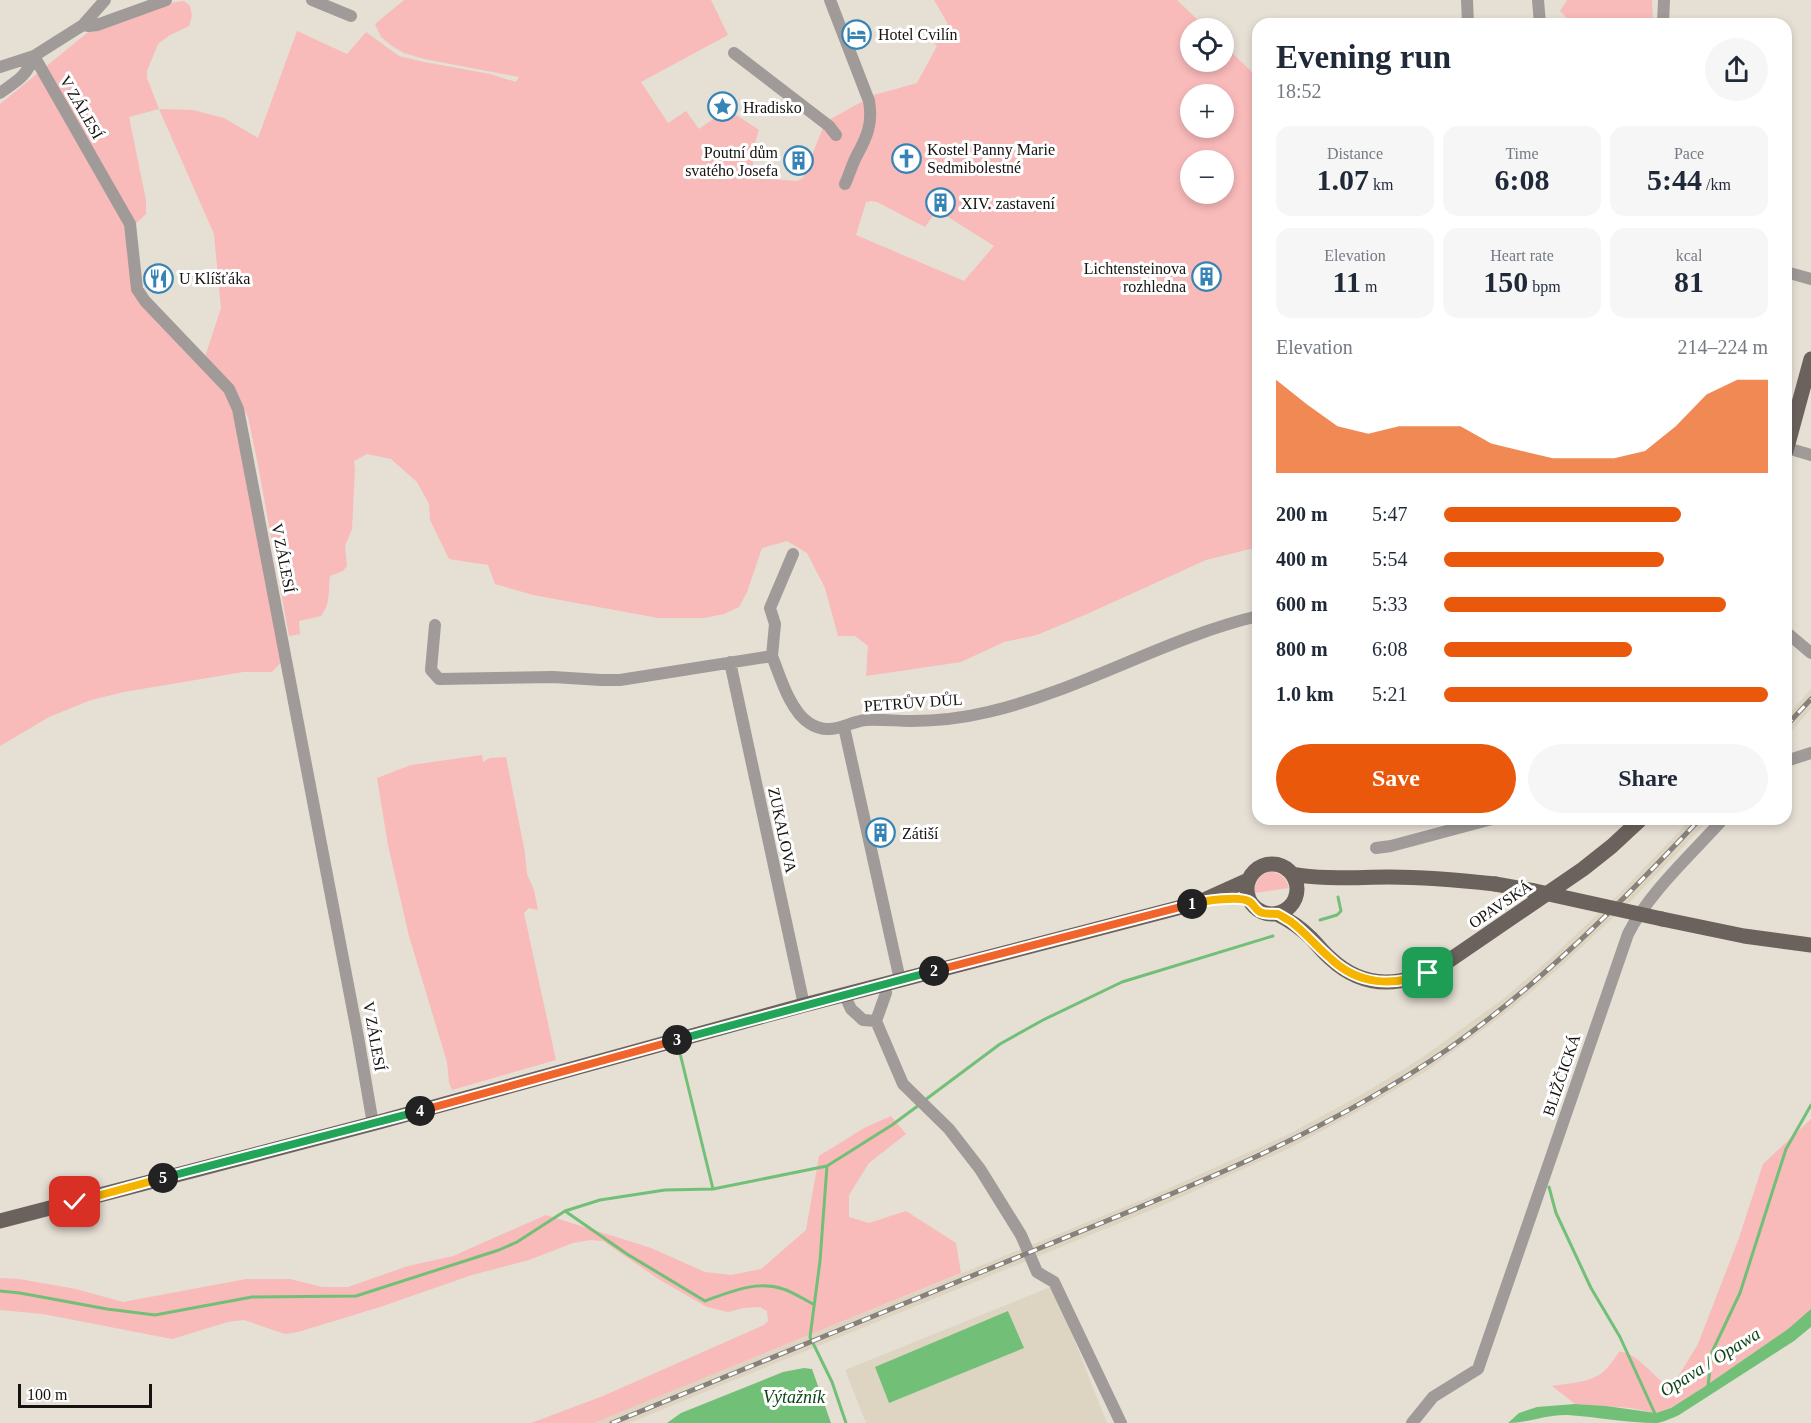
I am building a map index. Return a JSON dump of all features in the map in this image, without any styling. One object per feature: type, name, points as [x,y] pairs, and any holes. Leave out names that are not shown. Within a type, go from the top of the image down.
[{"type":"main road","points":[[1792,431],[1811,359]]},
{"type":"main road","name":"OPAVSKÁ","points":[[1277,914],[1311,937],[1335,963],[1361,978],[1391,983],[1417,977],[1444,964],[1574,875],[1612,846],[1635,825]]},
{"type":"main road","points":[[1197,903],[1248,880],[1257,869],[1269,864],[1282,866],[1292,874],[1306,877],[1419,878],[1495,884],[1744,936],[1811,945]]},
{"type":"main road","points":[[1292,874],[1296,883],[1295,899],[1301,920],[1311,937]]},
{"type":"main road","points":[[1248,880],[1247,889],[1250,902],[1263,913],[1277,914],[1289,908],[1295,899],[1311,887],[1333,883],[1341,879]]},
{"type":"main road","points":[[0,1221],[373,1124],[844,994],[1197,903],[1231,899],[1250,902]]},
{"type":"street","points":[[0,67],[34,56],[83,25],[105,0]]},
{"type":"street","points":[[83,25],[97,25],[166,0]]},
{"type":"street","points":[[312,0],[351,16]]},
{"type":"street","points":[[830,0],[869,100],[871,120],[866,138],[845,184]]},
{"type":"street","points":[[1467,0],[1468,18]]},
{"type":"street","points":[[1538,0],[1539,18]]},
{"type":"street","points":[[1663,18],[1664,0]]},
{"type":"street","points":[[734,53],[829,126],[836,135]]},
{"type":"street","points":[[0,93],[24,76],[34,56]]},
{"type":"street","name":"V ZÁLESÍ","points":[[34,56],[130,224],[137,289],[145,301],[229,389],[238,409],[373,1124]]},
{"type":"street","points":[[1792,274],[1811,279]]},
{"type":"street","points":[[1792,451],[1811,455]]},
{"type":"street","points":[[435,625],[431,670],[439,679],[553,677],[620,680],[772,656],[774,624],[770,609],[793,554]]},
{"type":"street","name":"PETRŮV DŮL","points":[[772,656],[797,713],[807,723],[818,728],[831,729],[863,720],[953,719],[988,712],[1089,680],[1225,624],[1252,617]]},
{"type":"street","points":[[1792,637],[1811,654]]},
{"type":"street","name":"ZUKALOVA","points":[[730,662],[804,1005]]},
{"type":"street","points":[[844,727],[892,982],[876,1021],[903,1084],[949,1129],[974,1161],[1021,1235],[1037,1272],[1054,1282],[1121,1423]]},
{"type":"street","points":[[1792,759],[1811,753]]},
{"type":"street","name":"BLIŽČICKÁ","points":[[1412,1423],[1433,1397],[1478,1369],[1628,934],[1650,900],[1719,825]]},
{"type":"street","points":[[1377,848],[1391,846],[1441,826]]},
{"type":"street","points":[[844,994],[851,1009],[863,1020],[876,1021]]},
{"type":"shaded area","points":[[404,0],[711,0],[728,35],[641,82],[668,123],[686,111],[699,129],[727,109],[759,130],[752,152],[754,178],[797,181],[803,178],[827,121],[874,95],[917,83],[937,46],[925,35],[948,24],[934,0],[1177,0],[1196,18],[1180,18],[1180,72],[1234,72],[1234,55],[1252,72],[1252,548],[1206,560],[1037,635],[1004,642],[961,662],[866,676],[868,646],[855,636],[838,636],[825,588],[807,553],[787,541],[762,548],[747,592],[739,607],[724,614],[704,618],[658,618],[533,595],[495,584],[488,565],[449,559],[430,520],[429,504],[417,482],[391,459],[367,454],[354,461],[352,529],[345,546],[347,566],[343,571],[330,576],[328,602],[321,616],[299,621],[300,634],[289,636],[248,417],[230,383],[205,357],[221,308],[214,234],[159,109],[193,110],[224,118],[258,138],[297,31],[347,54],[366,32],[399,56],[490,74],[516,82],[519,77],[424,59],[404,53],[392,46],[381,37],[375,24]],"holes":[[[866,202],[877,202],[925,227],[937,210],[994,246],[964,281],[856,235]]]},
{"type":"shaded area","points":[[1567,0],[1652,0],[1653,18],[1567,18],[1560,11]]},
{"type":"shaded area","points":[[184,1],[190,6],[192,16],[189,26],[158,44],[147,71],[147,78],[159,109],[129,117],[146,200],[146,214],[129,230],[135,294],[221,387],[231,403],[281,662],[272,672],[243,672],[124,692],[91,700],[49,717],[0,746],[0,104],[87,33],[163,4]]},
{"type":"shaded area","points":[[1811,689],[1811,709],[1792,730],[1792,710]]},
{"type":"shaded area","points":[[482,755],[483,762],[490,758],[506,757],[527,874],[534,890],[538,910],[529,908],[524,913],[556,1060],[452,1090],[447,1062],[409,936],[388,845],[377,778],[411,765]]},
{"type":"shaded area","points":[[1685,825],[1704,825],[1627,905],[1511,1009],[1428,1070],[1292,1147],[1159,1207],[629,1423],[594,1423],[1154,1195],[1287,1135],[1361,1095],[1420,1059],[1503,999],[1618,895]]},
{"type":"shaded area","points":[[1269,872],[1282,876],[1289,888],[1255,893],[1258,880]]},
{"type":"shaded area","points":[[891,1116],[906,1134],[869,1163],[849,1195],[849,1217],[869,1223],[906,1211],[956,1243],[961,1273],[594,1423],[531,1423],[603,1396],[764,1325],[768,1321],[767,1311],[760,1307],[728,1312],[707,1307],[660,1280],[603,1241],[590,1240],[573,1243],[529,1260],[472,1275],[380,1307],[285,1334],[244,1320],[228,1322],[172,1339],[43,1314],[0,1310],[0,1278],[76,1289],[123,1302],[246,1279],[290,1279],[322,1287],[348,1287],[408,1266],[453,1256],[546,1215],[651,1248],[705,1272],[731,1275],[761,1269],[806,1230],[819,1156],[864,1128]]},
{"type":"shaded area","points":[[1811,1119],[1811,1309],[1788,1329],[1704,1387],[1671,1408],[1656,1413],[1631,1408],[1575,1404],[1552,1386],[1581,1382],[1596,1377],[1607,1368],[1619,1352],[1635,1358],[1661,1381],[1676,1380],[1698,1344],[1739,1238],[1763,1164]]},
{"type":"shaded area","points":[[1053,1286],[1107,1423],[866,1423],[845,1370]]},
{"type":"water","points":[[1811,1309],[1811,1327],[1794,1341],[1679,1415],[1665,1421],[1646,1423],[1560,1415],[1508,1423],[1519,1413],[1537,1407],[1575,1404],[1656,1413],[1671,1408],[1788,1329]]},
{"type":"water","points":[[1008,1311],[1024,1348],[889,1403],[875,1367]]},
{"type":"water","name":"Výtažník","points":[[804,1368],[812,1369],[831,1423],[667,1423],[681,1413],[783,1372]]},
{"type":"waterway","points":[[1320,920],[1337,915],[1341,911],[1338,897]]},
{"type":"waterway","points":[[925,1100],[1000,1044],[1043,1020],[1122,982],[1273,936]]},
{"type":"waterway","points":[[678,1045],[713,1189]]},
{"type":"waterway","points":[[0,1291],[155,1315],[252,1297],[356,1296],[499,1250],[517,1242],[565,1211],[600,1200],[665,1190],[713,1189],[827,1166],[919,1105]]},
{"type":"waterway","name":"Opava / Opawa","points":[[1708,1386],[1712,1352],[1740,1293],[1786,1149],[1811,1105]]},
{"type":"waterway","points":[[827,1166],[820,1261],[810,1337],[832,1382],[846,1423]]},
{"type":"waterway","points":[[1549,1187],[1556,1213],[1591,1288],[1620,1337],[1656,1416]]},
{"type":"waterway","points":[[565,1211],[627,1254],[705,1301],[743,1288],[763,1286],[787,1290],[813,1304]]},
{"type":"railway","points":[[1792,720],[1811,699]]},
{"type":"railway","points":[[612,1423],[1201,1181],[1303,1134],[1352,1108],[1401,1080],[1448,1049],[1516,997],[1611,911],[1694,825]]},
{"type":"place","name":"Hotel Cvilín","points":[[857,34]]},
{"type":"place","name":"Hradisko","points":[[722,107]]},
{"type":"place","name":"Kostel Panny Marie Sedmibolestné","points":[[906,158]]},
{"type":"place","name":"Poutní dům svatého Josefa","points":[[799,161]]},
{"type":"place","name":"XIV. zastavení","points":[[940,203]]},
{"type":"place","name":"Lichtensteinova rozhledna","points":[[1207,277]]},
{"type":"place","name":"U Klíšťáka","points":[[158,278]]},
{"type":"place","name":"Zátiší","points":[[881,833]]},
{"type":"route","points":[[75,1202],[379,1122],[804,1005],[1197,903],[1238,899],[1250,902],[1259,911],[1272,915],[1277,914],[1311,937],[1329,958],[1342,968],[1367,980],[1386,983],[1400,982],[1428,973]]}]
